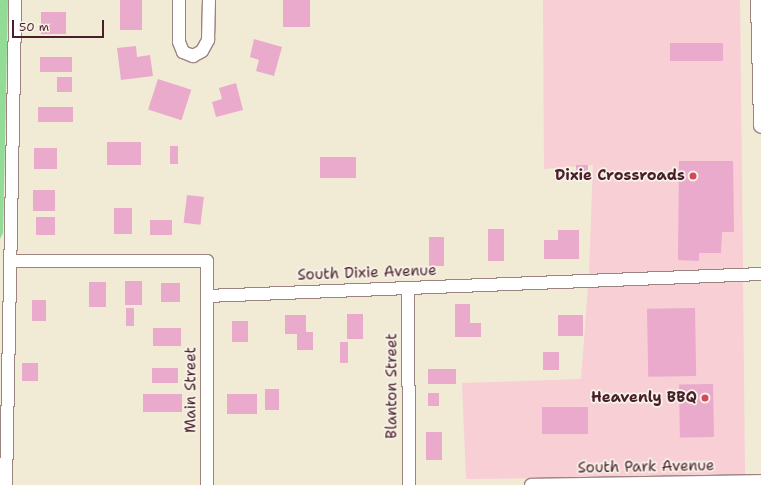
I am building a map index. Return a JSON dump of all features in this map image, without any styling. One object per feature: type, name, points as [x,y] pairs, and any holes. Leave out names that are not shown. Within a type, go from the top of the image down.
[{"type":"main road","points":[[758,0],[761,125]]},
{"type":"street","points":[[6,485],[15,0]]},
{"type":"street","points":[[179,0],[179,42],[183,52],[193,56],[202,51],[208,40],[209,0]]},
{"type":"street","points":[[10,261],[207,260],[207,296]]},
{"type":"street","name":"South Dixie Avenue","points":[[207,296],[761,274]]},
{"type":"street","name":"Blanton Street","points":[[408,288],[409,485]]},
{"type":"street","name":"Main Street","points":[[207,296],[207,485]]},
{"type":"street","name":"South Park Avenue","points":[[531,485],[761,482]]},
{"type":"shaded area","points":[[543,0],[740,0],[743,268],[589,274],[593,165],[544,169]]},
{"type":"shaded area","points":[[743,281],[745,476],[466,479],[462,383],[581,379],[588,287]]},
{"type":"green space","points":[[0,0],[8,0],[3,233],[0,239]]},
{"type":"building","points":[[120,0],[142,0],[142,30],[120,30]]},
{"type":"building","points":[[283,0],[310,0],[310,27],[283,27]]},
{"type":"building","points":[[41,12],[66,12],[66,34],[41,34]]},
{"type":"building","points":[[254,39],[282,47],[274,76],[256,71],[259,60],[250,57]]},
{"type":"building","points":[[670,43],[723,43],[723,61],[670,61]]},
{"type":"building","points":[[136,46],[137,57],[150,55],[153,76],[121,80],[117,48]]},
{"type":"building","points":[[40,57],[72,57],[72,72],[40,72]]},
{"type":"building","points":[[57,77],[72,77],[72,92],[57,92]]},
{"type":"building","points":[[158,79],[191,90],[181,120],[148,109]]},
{"type":"building","points":[[236,83],[243,110],[216,117],[212,102],[222,99],[219,88]]},
{"type":"building","points":[[38,107],[73,107],[73,122],[38,122]]},
{"type":"building","points":[[107,142],[141,142],[141,165],[107,165]]},
{"type":"building","points":[[170,146],[178,146],[178,164],[170,164]]},
{"type":"building","points":[[34,148],[57,148],[57,169],[34,169]]},
{"type":"building","points":[[320,157],[356,157],[356,178],[320,178]]},
{"type":"building","points":[[679,161],[733,161],[734,232],[722,232],[721,253],[699,253],[699,261],[678,260]]},
{"type":"building","points":[[576,165],[588,165],[588,175],[576,175]]},
{"type":"building","points":[[33,190],[55,190],[55,211],[33,211]]},
{"type":"building","points":[[187,195],[204,197],[200,225],[184,223]]},
{"type":"building","points":[[114,208],[132,208],[132,234],[114,234]]},
{"type":"building","points":[[36,217],[55,217],[55,235],[36,235]]},
{"type":"building","points":[[150,220],[172,220],[172,235],[150,235]]},
{"type":"building","points":[[488,229],[504,229],[504,261],[488,261]]},
{"type":"building","points":[[558,230],[579,230],[579,259],[544,259],[544,240],[558,240]]},
{"type":"building","points":[[429,237],[444,237],[444,266],[429,266]]},
{"type":"building","points":[[125,281],[142,281],[142,305],[125,305]]},
{"type":"building","points":[[89,282],[106,282],[106,307],[89,307]]},
{"type":"building","points":[[161,283],[180,283],[180,302],[161,302]]},
{"type":"building","points":[[32,300],[46,300],[46,321],[32,321]]},
{"type":"building","points":[[455,304],[470,304],[470,323],[481,323],[481,337],[455,337]]},
{"type":"building","points":[[126,308],[134,308],[134,326],[126,326]]},
{"type":"building","points":[[695,308],[696,376],[648,377],[647,309]]},
{"type":"building","points":[[347,314],[363,314],[363,339],[347,339]]},
{"type":"building","points":[[285,315],[306,315],[306,332],[313,332],[313,350],[297,350],[297,334],[285,334]]},
{"type":"building","points":[[558,315],[583,315],[583,336],[558,336]]},
{"type":"building","points":[[232,321],[248,321],[248,342],[232,342]]},
{"type":"building","points":[[153,328],[181,328],[181,346],[153,346]]},
{"type":"building","points":[[340,342],[348,342],[348,363],[340,363]]},
{"type":"building","points":[[543,352],[559,352],[559,370],[543,370]]},
{"type":"building","points":[[22,363],[38,363],[38,381],[22,381]]},
{"type":"building","points":[[152,368],[178,368],[178,383],[152,383]]},
{"type":"building","points":[[428,369],[456,369],[456,384],[428,384]]},
{"type":"building","points":[[713,384],[714,437],[680,438],[679,385]]},
{"type":"building","points":[[265,389],[279,389],[279,410],[265,410]]},
{"type":"building","points":[[428,393],[439,393],[439,406],[428,406]]},
{"type":"building","points":[[143,394],[182,394],[182,412],[143,412]]},
{"type":"building","points":[[227,394],[257,394],[257,414],[227,414]]},
{"type":"building","points":[[542,407],[588,407],[588,434],[542,434]]},
{"type":"building","points":[[426,432],[442,432],[442,460],[426,460]]},
{"type":"place","name":"Dixie Crossroads","points":[[693,176]]},
{"type":"place","name":"Heavenly BBQ","points":[[705,398]]}]
